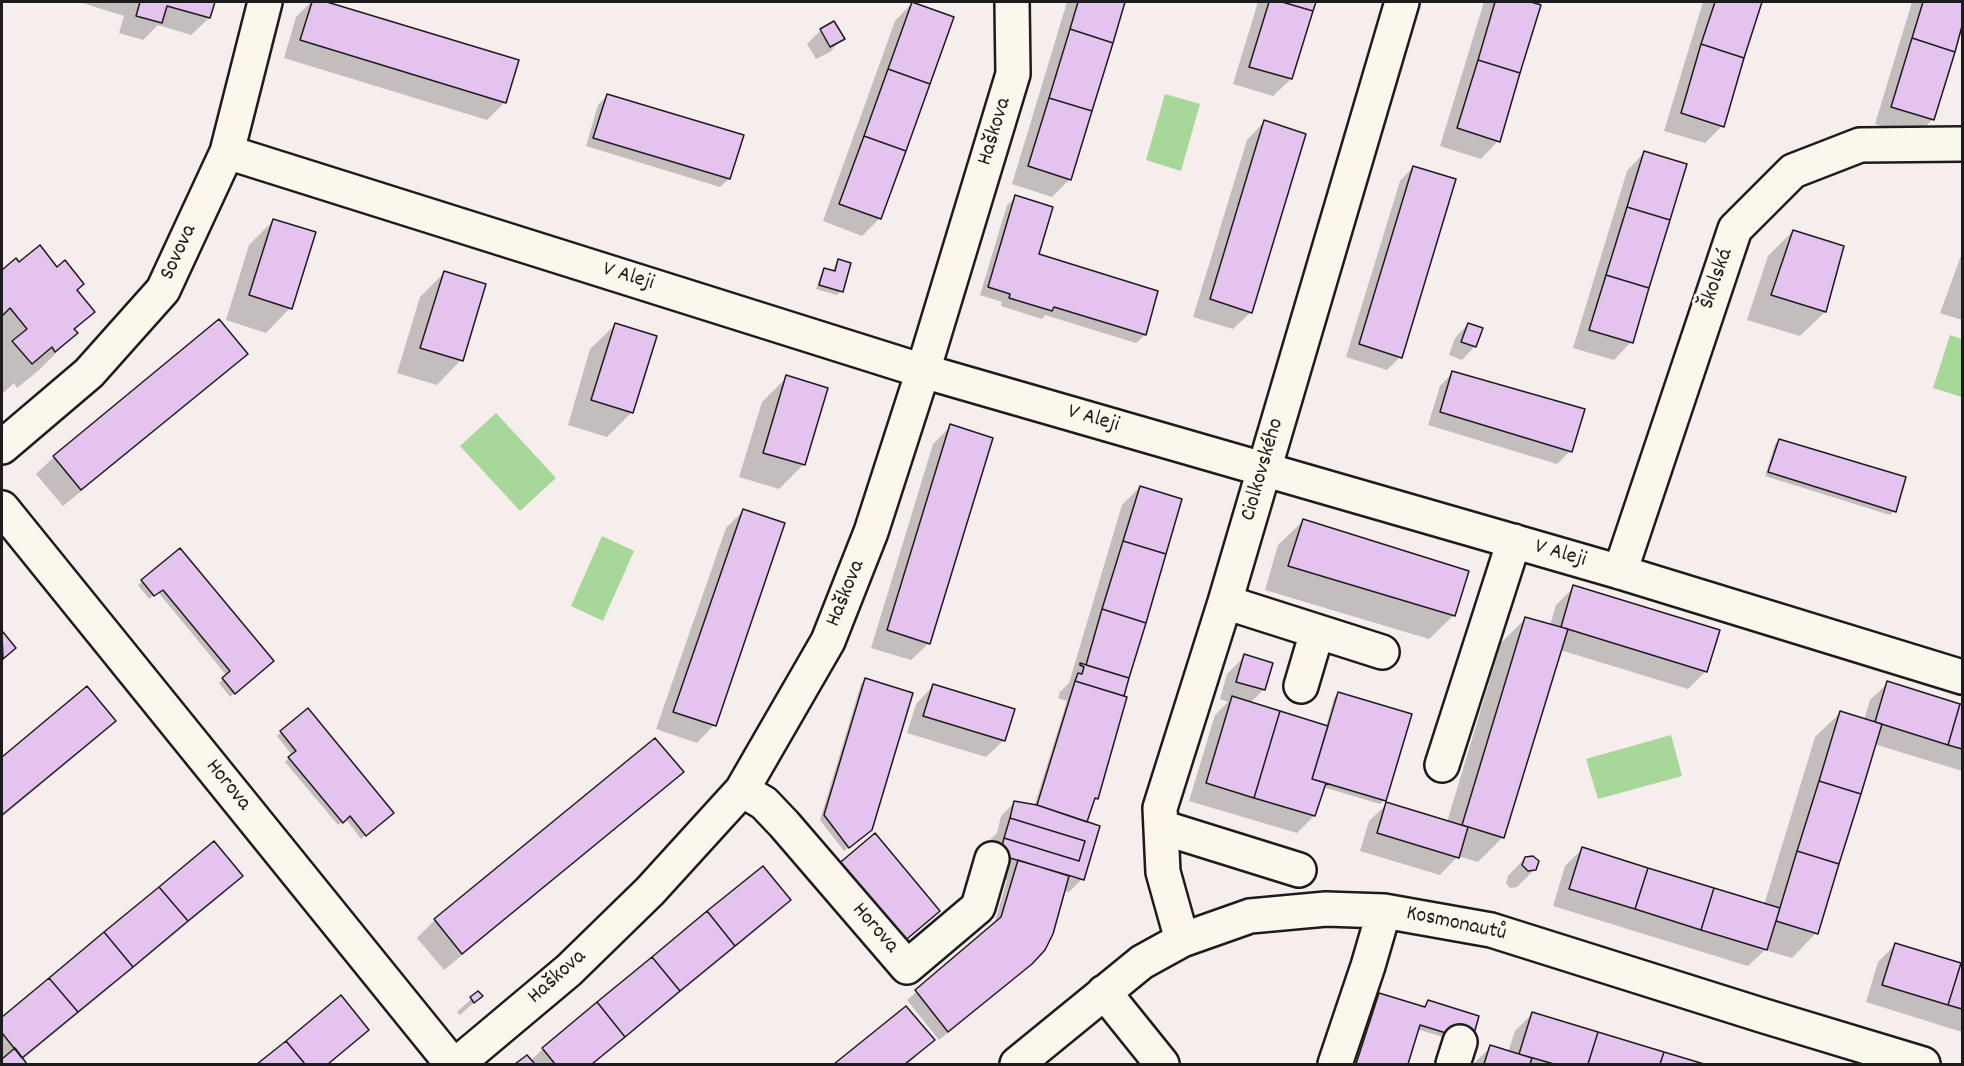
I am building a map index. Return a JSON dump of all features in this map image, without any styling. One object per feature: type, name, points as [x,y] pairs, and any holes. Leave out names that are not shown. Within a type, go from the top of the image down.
[{"type":"street","name":"Sovova","points":[[2,447],[89,373],[163,290],[227,152],[265,2]]},
{"type":"street","name":"Haškova","points":[[457,1065],[569,970],[650,891],[742,789],[828,641],[872,532],[1013,74],[1012,2]]},
{"type":"street","name":"Ciolkovského","points":[[1182,940],[1163,872],[1160,808],[1225,602],[1402,2]]},
{"type":"street","name":"Školská","points":[[1620,572],[1735,229],[1793,171],[1860,145],[1962,144]]},
{"type":"street","name":"V Aleji","points":[[227,152],[923,371],[1620,572],[1962,677]]},
{"type":"street","name":"Horova","points":[[2,508],[452,1065]]},
{"type":"street","points":[[1442,765],[1514,542]]},
{"type":"street","points":[[1225,602],[1382,652]]},
{"type":"street","points":[[1302,686],[1317,632]]},
{"type":"street","name":"Horova","points":[[742,789],[764,803],[778,817],[907,968],[978,907],[992,859]]},
{"type":"street","points":[[1161,827],[1299,870]]},
{"type":"street","name":"Kosmonautů","points":[[1023,1063],[1142,962],[1182,940],[1250,916],[1326,909],[1384,911],[1491,930],[1923,1065]]},
{"type":"street","points":[[1335,1065],[1384,911]]},
{"type":"street","points":[[1104,992],[1162,1065]]},
{"type":"green space","points":[[1165,94],[1200,104],[1181,171],[1146,160]]},
{"type":"green space","points":[[1950,335],[1962,339],[1962,397],[1933,388]]},
{"type":"green space","points":[[496,413],[556,478],[520,511],[460,446]]},
{"type":"green space","points":[[602,536],[634,551],[603,621],[571,606]]},
{"type":"green space","points":[[1671,735],[1682,776],[1598,799],[1586,759]]},
{"type":"building","points":[[140,2],[215,2],[210,18],[167,6],[162,23],[136,16]]},
{"type":"building","points":[[312,2],[327,2],[519,60],[506,103],[300,40]]},
{"type":"building","points":[[912,2],[954,17],[930,84],[888,69]]},
{"type":"building","points":[[1078,2],[1125,2],[1113,43],[1070,29]]},
{"type":"building","points":[[1269,2],[1282,2],[1313,11],[1292,79],[1249,67]]},
{"type":"building","points":[[1282,2],[1316,2],[1313,11]]},
{"type":"building","points":[[1495,2],[1531,2],[1541,5],[1520,73],[1478,60]]},
{"type":"building","points":[[1715,2],[1762,2],[1744,58],[1701,44]]},
{"type":"building","points":[[1923,2],[1962,2],[1962,26],[1955,52],[1912,38]]},
{"type":"building","points":[[834,21],[845,39],[830,47],[820,29]]},
{"type":"building","points":[[1070,29],[1113,43],[1092,111],[1049,98]]},
{"type":"building","points":[[1912,38],[1955,52],[1934,120],[1891,107]]},
{"type":"building","points":[[1701,44],[1744,58],[1724,127],[1681,113]]},
{"type":"building","points":[[1478,60],[1520,73],[1500,142],[1457,128]]},
{"type":"building","points":[[888,69],[930,84],[906,151],[864,136]]},
{"type":"building","points":[[607,94],[744,135],[730,179],[593,138]]},
{"type":"building","points":[[1049,98],[1092,111],[1071,180],[1028,166]]},
{"type":"building","points":[[1264,120],[1306,134],[1252,313],[1210,299]]},
{"type":"building","points":[[864,136],[906,151],[881,219],[839,204]]},
{"type":"building","points":[[1644,151],[1687,164],[1670,220],[1627,207]]},
{"type":"building","points":[[1413,166],[1456,179],[1402,358],[1359,344]]},
{"type":"building","points":[[1015,195],[1053,207],[1039,254],[1158,291],[1146,335],[1054,307],[1052,311],[1009,298],[1010,294],[988,287]]},
{"type":"building","points":[[1627,207],[1670,220],[1649,288],[1606,275]]},
{"type":"building","points":[[273,219],[316,232],[292,309],[249,295]]},
{"type":"building","points":[[1793,230],[1844,246],[1826,312],[1771,295]]},
{"type":"building","points":[[40,245],[57,267],[65,260],[84,284],[77,290],[95,312],[74,329],[78,333],[55,352],[52,347],[32,364],[12,341],[27,329],[10,308],[2,316],[2,270],[16,258],[19,262]]},
{"type":"building","points":[[838,259],[851,263],[843,292],[819,285],[824,268],[835,271]]},
{"type":"building","points":[[444,271],[486,284],[463,361],[420,348]]},
{"type":"building","points":[[1606,275],[1649,288],[1633,343],[1589,330]]},
{"type":"building","points":[[219,319],[248,354],[81,490],[53,456]]},
{"type":"building","points":[[615,323],[657,336],[633,413],[591,400]]},
{"type":"building","points":[[1468,323],[1483,328],[1476,347],[1461,342]]},
{"type":"building","points":[[1452,371],[1585,409],[1572,452],[1440,412]]},
{"type":"building","points":[[786,375],[828,388],[805,465],[763,453]]},
{"type":"building","points":[[950,424],[993,438],[930,644],[887,630]]},
{"type":"building","points":[[1779,439],[1906,477],[1896,512],[1768,472]]},
{"type":"building","points":[[1140,486],[1182,499],[1166,554],[1123,541]]},
{"type":"building","points":[[743,509],[785,523],[716,726],[673,712]]},
{"type":"building","points":[[1303,519],[1469,571],[1455,616],[1288,566]]},
{"type":"building","points":[[1123,541],[1166,554],[1146,623],[1102,609]]},
{"type":"building","points":[[180,548],[274,661],[235,694],[222,678],[230,671],[163,590],[154,596],[141,580]]},
{"type":"building","points":[[1573,585],[1720,630],[1707,672],[1561,627]]},
{"type":"building","points":[[1102,609],[1146,623],[1129,678],[1086,665]]},
{"type":"building","points":[[1525,617],[1568,629],[1504,838],[1462,825]]},
{"type":"building","points":[[3,632],[16,648],[3,659],[2,634]]},
{"type":"building","points":[[1244,654],[1273,663],[1265,690],[1236,682]]},
{"type":"building","points":[[1080,663],[1129,678],[1124,696],[1075,681],[1078,673],[1082,674],[1084,667]]},
{"type":"building","points":[[865,678],[913,693],[872,830],[849,848],[824,815]]},
{"type":"building","points":[[1075,681],[1127,697],[1098,799],[1095,798],[1087,822],[1037,805]]},
{"type":"building","points":[[1887,681],[1960,704],[1948,745],[1875,722]]},
{"type":"building","points":[[933,684],[1015,709],[1005,741],[923,716]]},
{"type":"building","points":[[87,686],[116,721],[2,815],[2,757]]},
{"type":"building","points":[[1338,692],[1412,714],[1386,801],[1312,779]]},
{"type":"building","points":[[1232,696],[1280,711],[1254,798],[1206,783]]},
{"type":"building","points":[[1960,704],[1962,704],[1962,749],[1948,745]]},
{"type":"building","points":[[308,708],[394,813],[366,836],[350,816],[343,823],[288,757],[296,751],[280,731]]},
{"type":"building","points":[[1280,711],[1328,726],[1312,779],[1326,783],[1315,816],[1254,798]]},
{"type":"building","points":[[1840,711],[1882,724],[1861,794],[1819,781]]},
{"type":"building","points":[[655,738],[684,772],[462,954],[434,919]]},
{"type":"building","points":[[1819,781],[1861,794],[1839,864],[1797,851]]},
{"type":"building","points":[[1014,801],[1037,805],[1100,826],[1084,880],[1000,855],[1004,838],[1079,861],[1085,841],[1010,818]]},
{"type":"building","points":[[1386,802],[1468,827],[1459,858],[1377,833]]},
{"type":"building","points":[[1010,818],[1085,841],[1079,861],[1004,838]]},
{"type":"building","points":[[875,833],[940,911],[901,944],[836,866]]},
{"type":"building","points":[[214,841],[243,876],[188,921],[159,887]]},
{"type":"building","points":[[1582,847],[1648,868],[1635,909],[1569,889]]},
{"type":"building","points":[[1797,851],[1839,864],[1818,934],[1776,921]]},
{"type":"building","points":[[1533,856],[1539,861],[1536,870],[1528,871],[1522,865],[1525,857]]},
{"type":"building","points":[[1018,860],[1069,876],[1053,934],[1045,950],[1032,964],[948,1032],[915,990],[1001,917]]},
{"type":"building","points":[[763,866],[791,900],[735,946],[707,911]]},
{"type":"building","points":[[1648,868],[1714,888],[1701,930],[1635,909]]},
{"type":"building","points":[[159,887],[188,921],[133,967],[104,932]]},
{"type":"building","points":[[1714,888],[1780,908],[1767,950],[1701,930]]},
{"type":"building","points":[[707,911],[735,946],[680,991],[652,957]]},
{"type":"building","points":[[104,932],[133,967],[78,1012],[49,978]]},
{"type":"building","points":[[1895,943],[1961,963],[1948,1005],[1882,985]]},
{"type":"building","points":[[652,957],[680,991],[625,1037],[597,1002]]},
{"type":"building","points":[[1962,963],[1962,1009],[1948,1005]]},
{"type":"building","points":[[49,978],[78,1012],[22,1058],[2,1033],[2,1017]]},
{"type":"building","points":[[478,991],[483,996],[474,1003],[470,997]]},
{"type":"building","points":[[1379,993],[1425,1007],[1428,1000],[1479,1016],[1472,1041],[1420,1025],[1408,1064],[1356,1064]]},
{"type":"building","points":[[341,995],[369,1030],[328,1064],[305,1064],[286,1041]]},
{"type":"building","points":[[597,1002],[625,1037],[592,1064],[555,1064],[542,1048]]},
{"type":"building","points":[[906,1006],[935,1040],[905,1064],[834,1064]]},
{"type":"building","points":[[1532,1012],[1598,1032],[1588,1064],[1554,1064],[1519,1054]]},
{"type":"building","points":[[1598,1032],[1664,1052],[1660,1064],[1588,1064]]},
{"type":"building","points":[[286,1041],[305,1064],[257,1064]]},
{"type":"building","points":[[1490,1045],[1532,1058],[1530,1064],[1484,1064]]},
{"type":"building","points":[[15,1048],[27,1064],[2,1064],[2,1059]]},
{"type":"building","points":[[1664,1052],[1704,1064],[1660,1064]]},
{"type":"building","points":[[527,1055],[535,1064],[515,1064]]}]
